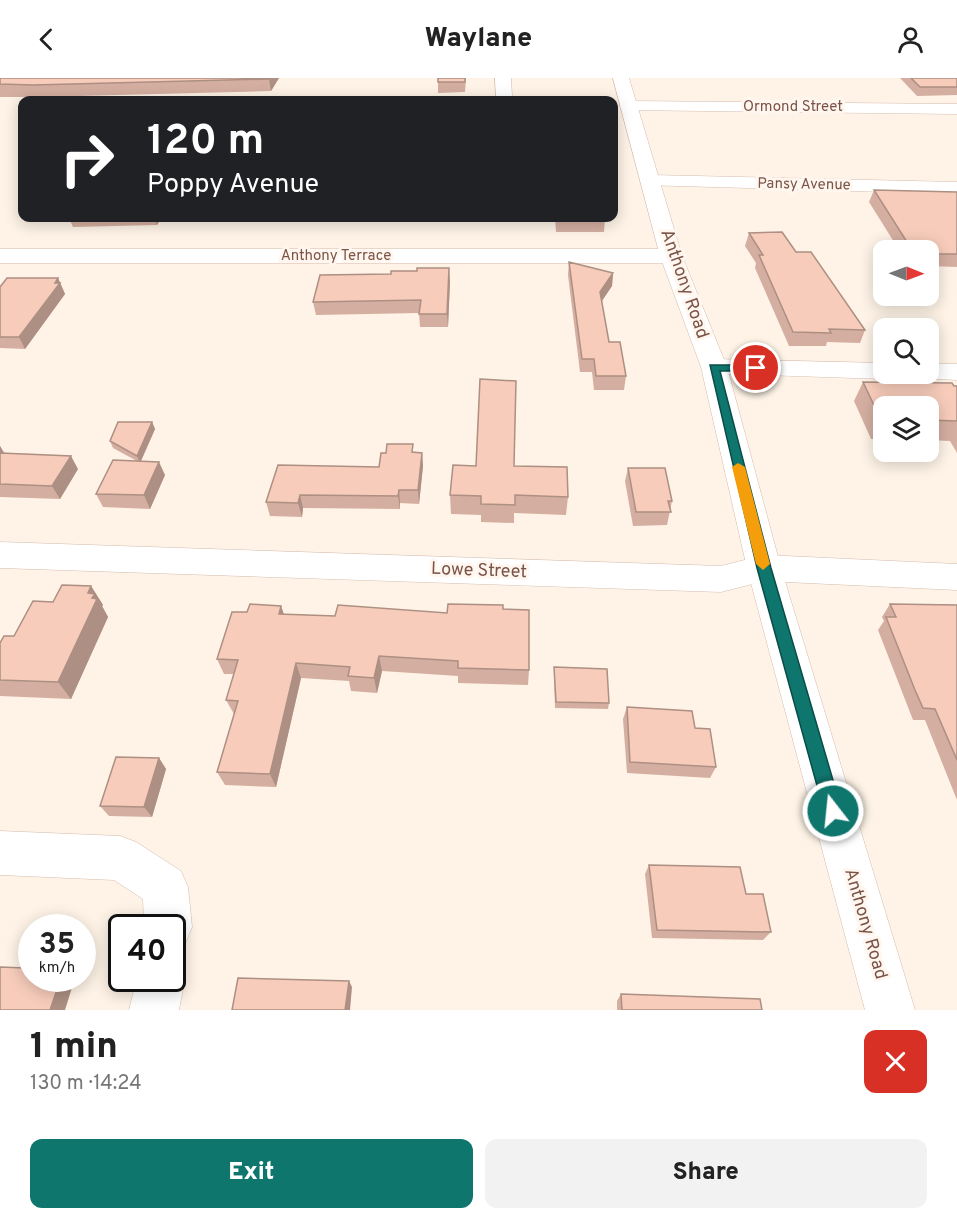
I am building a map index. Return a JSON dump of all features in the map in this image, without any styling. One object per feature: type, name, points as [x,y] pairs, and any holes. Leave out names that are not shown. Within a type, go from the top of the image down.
[{"type":"street","points":[[503,78],[504,96]]},
{"type":"street","name":"Anthony Road","points":[[621,78],[671,256],[714,367],[764,568],[890,1010]]},
{"type":"street","name":"Ormond Street","points":[[628,106],[957,109]]},
{"type":"street","name":"Pansy Avenue","points":[[651,181],[957,188]]},
{"type":"street","name":"Anthony Terrace","points":[[0,256],[671,256]]},
{"type":"street","points":[[714,367],[873,371]]},
{"type":"street","points":[[939,372],[957,372]]},
{"type":"street","name":"Lowe Street","points":[[0,555],[721,579],[764,568],[957,577]]},
{"type":"street","points":[[0,853],[120,858],[165,887],[167,914]]},
{"type":"street","points":[[154,1010],[158,992]]},
{"type":"building","points":[[0,78],[269,79],[33,85],[0,84]]},
{"type":"building","points":[[438,78],[465,78],[465,82],[438,82]]},
{"type":"building","points":[[911,78],[957,78],[957,87],[920,87]]},
{"type":"building","points":[[874,190],[957,192],[957,254],[939,254],[939,240],[906,240]]},
{"type":"building","points":[[782,232],[796,252],[811,252],[865,330],[829,329],[831,333],[793,332],[759,255],[763,255],[749,233]]},
{"type":"building","points":[[569,262],[613,273],[600,292],[609,342],[620,342],[626,376],[596,376],[594,359],[582,359]]},
{"type":"building","points":[[417,268],[449,268],[447,314],[419,314],[421,300],[313,302],[320,275],[391,274],[391,271],[417,271]]},
{"type":"building","points":[[7,278],[58,278],[55,283],[60,283],[19,337],[0,337],[0,287]]},
{"type":"building","points":[[480,379],[516,381],[514,466],[567,467],[568,497],[515,495],[515,505],[481,504],[481,496],[450,495],[453,465],[476,466]]},
{"type":"building","points":[[863,382],[873,382],[873,384],[952,383],[957,386],[957,421],[939,420],[939,396],[873,396],[873,403]]},
{"type":"building","points":[[118,422],[152,422],[137,456],[110,441]]},
{"type":"building","points":[[387,444],[413,444],[412,452],[422,453],[418,490],[399,490],[398,496],[300,495],[298,503],[266,502],[278,465],[379,467],[381,453],[386,453]]},
{"type":"building","points":[[0,453],[71,456],[52,486],[0,484]]},
{"type":"building","points":[[113,460],[159,462],[144,495],[96,494]]},
{"type":"building","points":[[628,468],[665,468],[672,501],[668,501],[671,512],[636,512]]},
{"type":"building","points":[[62,585],[91,586],[88,593],[95,594],[92,598],[97,599],[58,682],[0,680],[0,643],[4,636],[14,636],[33,601],[53,602]]},
{"type":"building","points":[[250,604],[281,606],[279,614],[335,616],[338,605],[447,613],[448,604],[503,605],[503,609],[529,610],[529,670],[458,668],[458,661],[379,656],[374,678],[348,676],[350,667],[296,663],[270,774],[217,772],[238,701],[226,700],[238,660],[217,659],[232,612],[247,612]]},
{"type":"building","points":[[890,604],[957,605],[957,760],[935,709],[923,708],[915,690],[886,617],[896,617]]},
{"type":"building","points":[[554,667],[607,669],[609,703],[556,702]]},
{"type":"building","points":[[627,707],[692,711],[695,728],[710,729],[716,767],[630,762]]},
{"type":"building","points":[[116,757],[159,758],[144,807],[100,806]]},
{"type":"building","points":[[649,865],[740,867],[746,894],[763,894],[771,932],[657,930]]},
{"type":"building","points":[[0,967],[18,968],[18,992],[56,992],[50,1010],[0,1010]]},
{"type":"building","points":[[238,978],[349,981],[345,1010],[232,1010]]},
{"type":"building","points":[[621,994],[760,999],[762,1010],[622,1010]]},
{"type":"slow traffic","points":[[738,467],[763,564]]},
{"type":"route","points":[[756,368],[714,367],[764,568],[833,811]]}]
